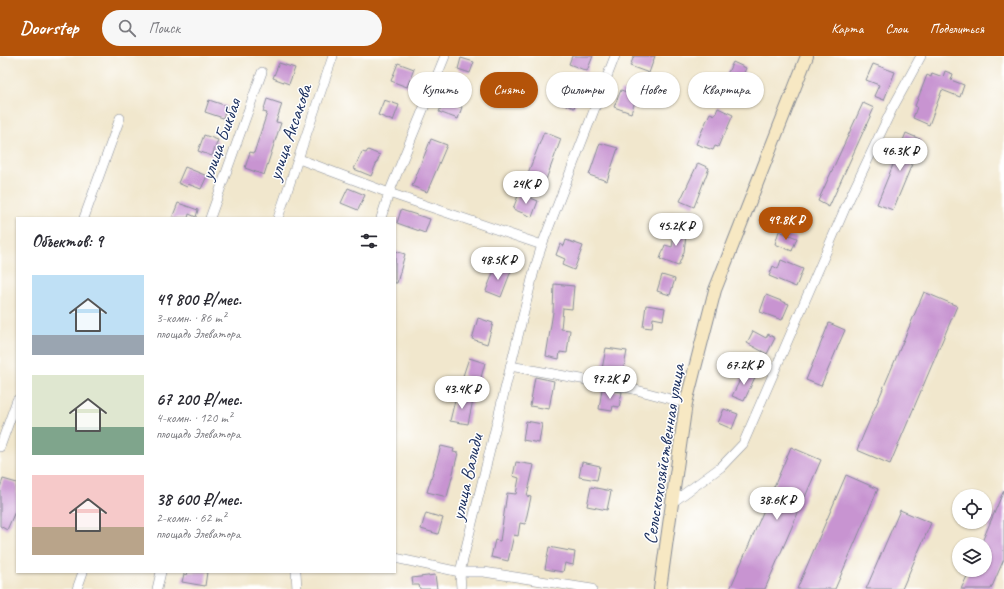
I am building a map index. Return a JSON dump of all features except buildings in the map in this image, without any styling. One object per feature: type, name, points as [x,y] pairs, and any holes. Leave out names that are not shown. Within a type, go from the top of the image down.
[{"type":"main road","name":"Сельскохозяйственная улица","points":[[660,589],[686,403],[714,290],[807,56]]},
{"type":"street","name":"улица Аксакова","points":[[278,217],[333,56]]},
{"type":"street","points":[[381,217],[389,193],[445,56]]},
{"type":"street","name":"улица Валиди","points":[[461,589],[460,572],[510,366],[542,245],[615,56]]},
{"type":"street","points":[[673,502],[721,467],[743,444],[846,206],[892,109],[921,56]]},
{"type":"street","name":"улица Бикбая","points":[[210,217],[262,72]]},
{"type":"street","points":[[84,217],[120,118]]},
{"type":"street","points":[[299,159],[389,193],[542,245]]},
{"type":"street","points":[[510,366],[625,387],[686,403]]},
{"type":"street","points":[[0,446],[16,403]]},
{"type":"street","points":[[396,558],[460,572],[484,572],[592,589]]},
{"type":"street","points":[[77,589],[83,573]]},
{"type":"street","points":[[157,589],[161,573]]},
{"type":"street","points":[[296,573],[297,589]]}]
